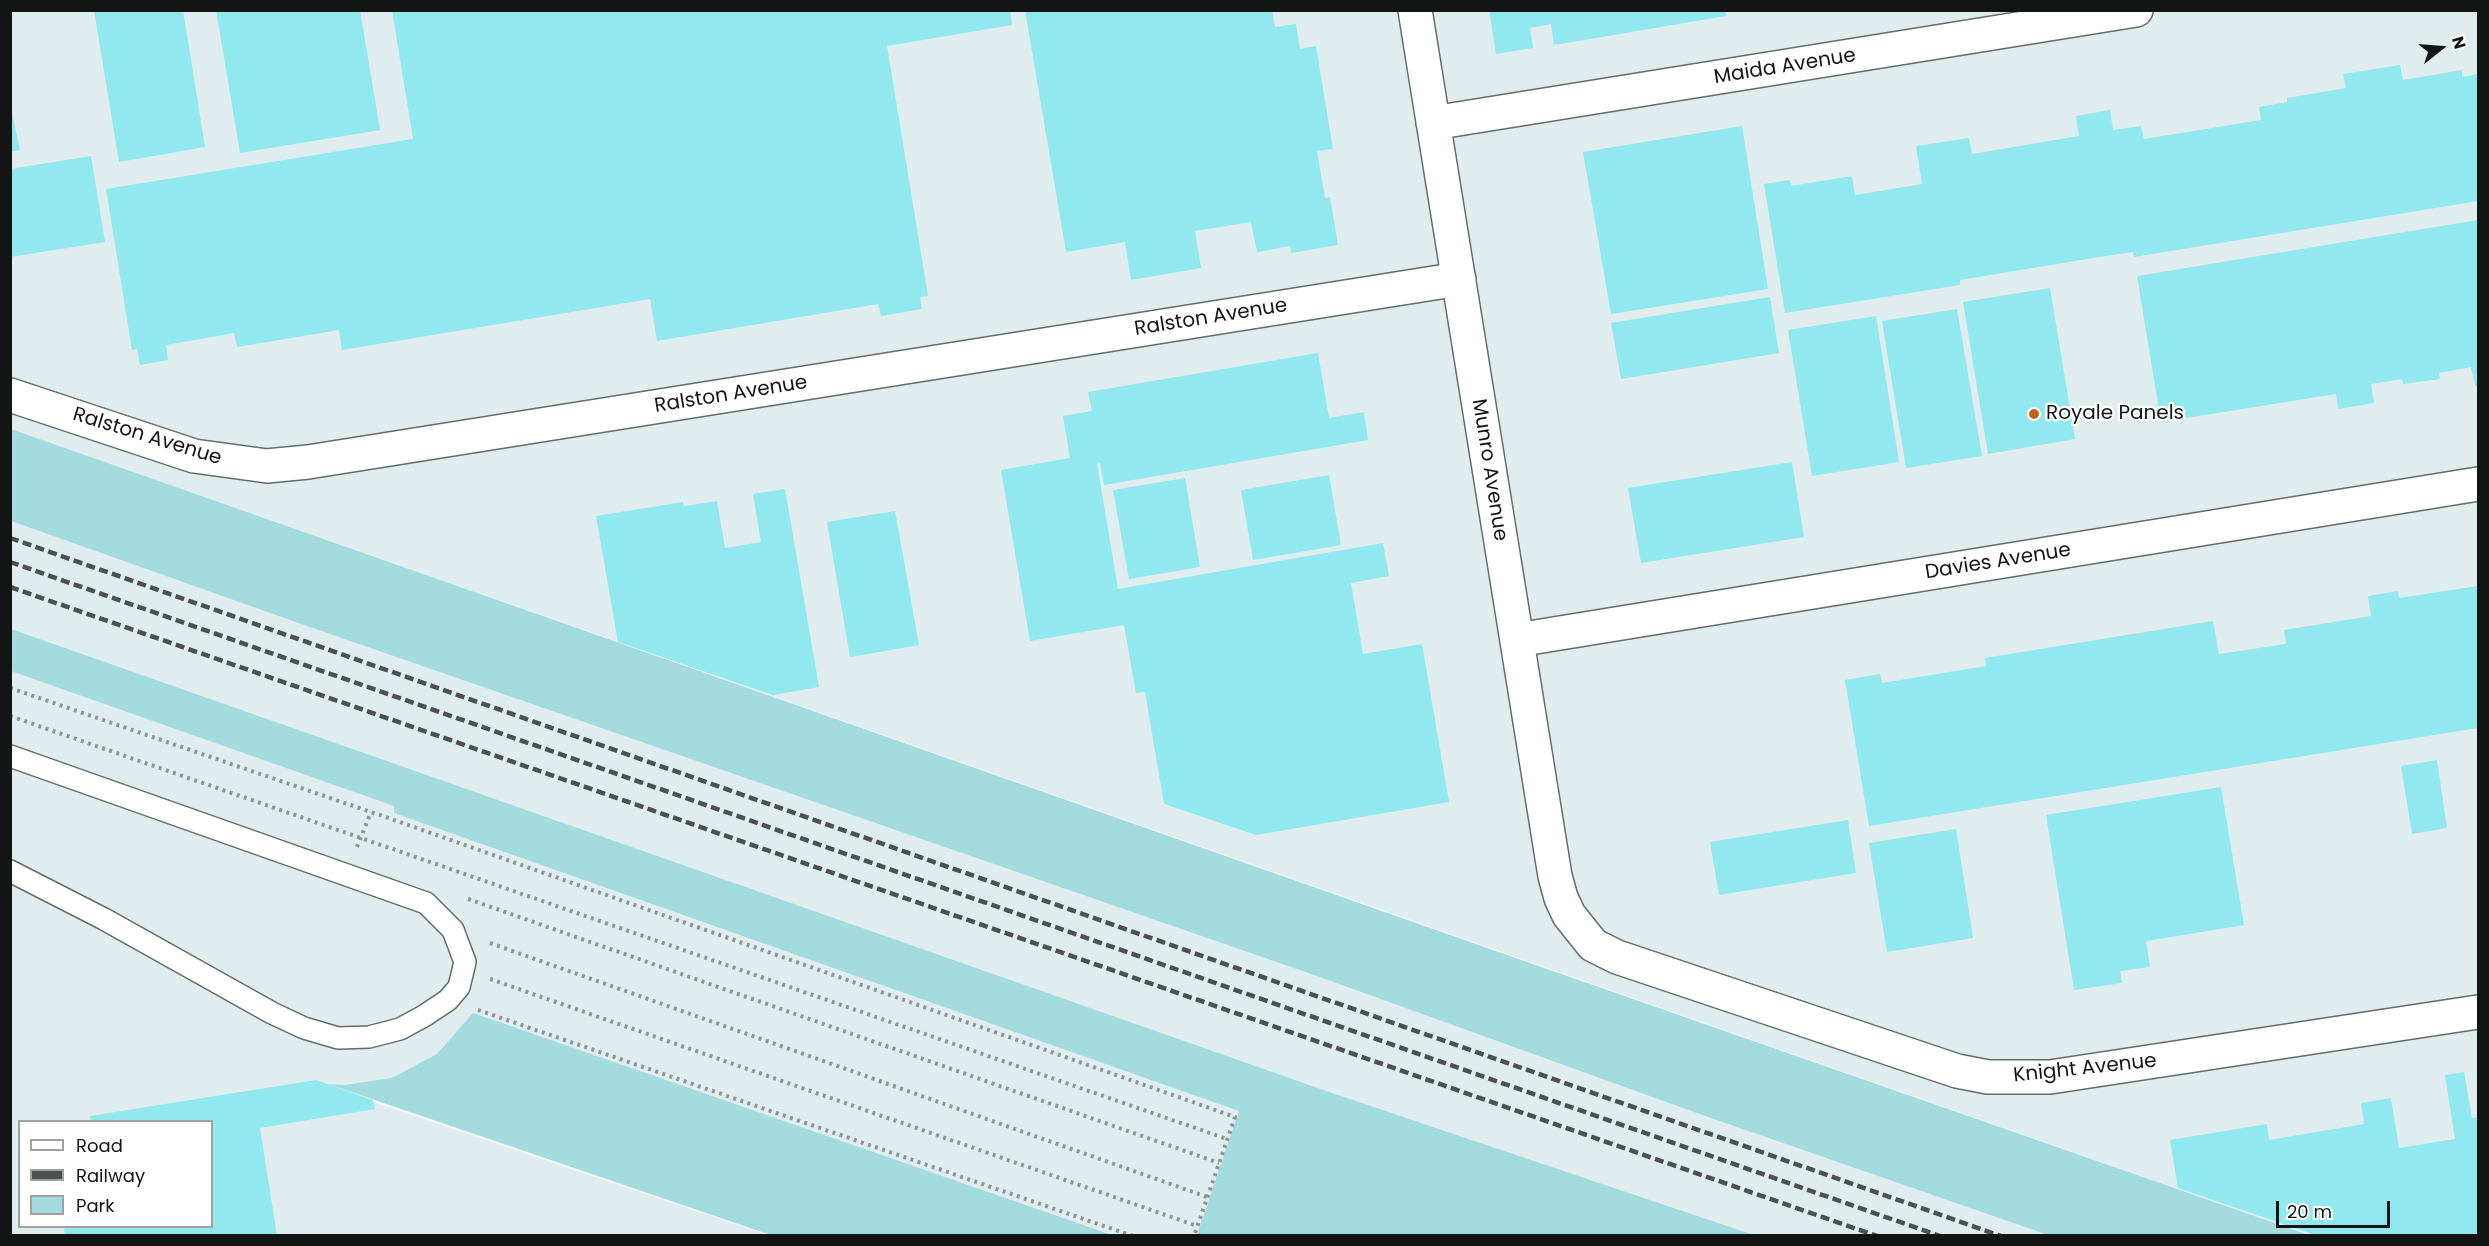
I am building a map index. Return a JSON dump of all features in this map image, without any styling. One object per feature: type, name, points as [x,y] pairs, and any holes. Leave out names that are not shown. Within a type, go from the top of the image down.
[{"type":"street","name":"Munro Avenue","points":[[1415,10],[1555,876],[1561,898],[1576,925]]},
{"type":"street","name":"Maida Avenue","points":[[1433,123],[2136,10]]},
{"type":"street","name":"Ralston Avenue","points":[[10,394],[194,456],[267,466],[319,461],[1459,279]]},
{"type":"street","name":"Davies Avenue","points":[[1517,640],[2478,484]]},
{"type":"street","name":"Knight Avenue","points":[[1576,925],[1593,945],[1617,957],[1957,1071],[1988,1077],[2050,1077],[2478,1012]]},
{"type":"lane","points":[[10,756],[426,903],[453,930],[465,962],[459,987],[448,999],[400,1029],[369,1037],[338,1038],[304,1028],[272,1013],[10,871]]},
{"type":"path","points":[[10,688],[371,812],[1235,1117],[1194,1236]]},
{"type":"path","points":[[10,716],[1227,1139]]},
{"type":"path","points":[[356,850],[371,812]]},
{"type":"path","points":[[458,896],[1219,1163]]},
{"type":"path","points":[[453,930],[1207,1197]]},
{"type":"path","points":[[463,969],[1197,1226]]},
{"type":"path","points":[[448,999],[1132,1236]]},
{"type":"shaded area","points":[[11,11],[2478,11],[2478,1235],[2309,1235],[11,429]]},
{"type":"shaded area","points":[[11,521],[304,625],[1314,975],[1705,1116],[2048,1235],[1754,1235],[1338,1095],[11,629]]},
{"type":"shaded area","points":[[11,648],[1270,1097],[1257,1235],[770,1235],[337,1087],[366,1100],[767,1235],[11,1236]]},
{"type":"green space","points":[[11,429],[2309,1235],[2048,1235],[1705,1116],[1314,975],[304,625],[11,521]]},
{"type":"green space","points":[[11,629],[1338,1095],[1754,1235],[1197,1235],[1239,1111],[394,813],[394,806],[11,671]]},
{"type":"green space","points":[[473,1013],[1112,1235],[771,1235],[328,1084],[344,1085],[392,1078],[437,1054]]},
{"type":"building","points":[[94,10],[183,10],[205,147],[119,162]]},
{"type":"building","points":[[216,10],[360,10],[380,130],[240,153]]},
{"type":"building","points":[[392,10],[1010,10],[1012,25],[887,46],[928,296],[920,297],[922,309],[881,316],[878,304],[657,341],[650,299],[342,350],[339,330],[237,347],[234,333],[166,345],[168,360],[140,365],[137,349],[132,350],[106,189],[413,139]]},
{"type":"building","points":[[1025,10],[1272,10],[1275,27],[1296,24],[1300,49],[1316,46],[1333,149],[1317,151],[1325,198],[1330,197],[1338,245],[1291,253],[1290,246],[1257,252],[1251,222],[1195,231],[1201,268],[1131,280],[1125,242],[1066,252]]},
{"type":"building","points":[[1489,10],[1725,10],[1726,16],[1554,45],[1551,24],[1530,28],[1533,48],[1496,54]]},
{"type":"building","points":[[2400,65],[2403,80],[2462,70],[2462,77],[2478,74],[2478,201],[2134,257],[2133,252],[2099,257],[1960,280],[1960,285],[1785,313],[1764,184],[1790,180],[1791,186],[1852,176],[1855,195],[1922,184],[1916,146],[1969,138],[1972,154],[2079,136],[2076,116],[2110,110],[2113,130],[2141,126],[2144,139],[2261,120],[2259,107],[2287,102],[2287,98],[2346,88],[2343,74]]},
{"type":"building","points":[[10,103],[20,150],[10,152]]},
{"type":"building","points":[[1742,126],[1768,289],[1611,314],[1583,152]]},
{"type":"building","points":[[91,156],[105,242],[10,257],[10,169]]},
{"type":"building","points":[[2478,220],[2478,386],[2475,386],[2471,367],[2439,373],[2440,379],[2403,384],[2402,379],[2371,384],[2374,403],[2338,409],[2336,394],[2161,422],[2137,276]]},
{"type":"building","points":[[2050,288],[2075,439],[1988,454],[1963,302]]},
{"type":"building","points":[[1770,297],[1779,353],[1621,379],[1611,323]]},
{"type":"building","points":[[1957,309],[1982,456],[1906,468],[1882,321]]},
{"type":"building","points":[[1876,316],[1899,462],[1812,476],[1788,330]]},
{"type":"building","points":[[1318,353],[1329,418],[1364,412],[1368,440],[1104,485],[1100,463],[1097,464],[1118,589],[1383,543],[1389,576],[1351,583],[1363,654],[1422,644],[1449,802],[1256,835],[1164,804],[1145,692],[1136,693],[1124,625],[1030,641],[1001,470],[1070,458],[1063,416],[1092,411],[1088,392]]},
{"type":"building","points":[[1792,462],[1804,537],[1641,563],[1628,488]]},
{"type":"building","points":[[1329,475],[1341,545],[1253,560],[1241,490]]},
{"type":"building","points":[[1185,478],[1200,567],[1129,579],[1113,490]]},
{"type":"building","points":[[785,489],[819,687],[773,695],[618,642],[596,516],[683,502],[684,506],[717,501],[725,548],[761,542],[753,494]]},
{"type":"building","points":[[895,511],[919,645],[850,657],[827,522]]},
{"type":"building","points":[[2478,586],[2478,728],[1869,826],[1845,680],[1880,674],[1882,683],[1986,666],[1985,658],[2213,621],[2219,654],[2286,644],[2284,630],[2371,616],[2368,596],[2398,591],[2399,598]]},
{"type":"building","points":[[2437,760],[2447,828],[2412,834],[2401,766]]},
{"type":"building","points":[[2221,787],[2244,925],[2146,941],[2150,967],[2120,971],[2122,983],[2074,990],[2046,815]]},
{"type":"building","points":[[1848,820],[1856,873],[1719,895],[1710,842]]},
{"type":"building","points":[[1956,829],[1973,938],[1887,952],[1869,843]]},
{"type":"building","points":[[2464,1072],[2472,1118],[2478,1117],[2478,1236],[2318,1236],[2178,1188],[2170,1140],[2267,1124],[2269,1140],[2364,1124],[2361,1103],[2391,1098],[2399,1148],[2455,1139],[2445,1075]]},
{"type":"building","points":[[316,1080],[373,1100],[375,1109],[260,1128],[277,1236],[65,1236],[64,1228],[213,1228],[213,1120],[91,1120],[90,1116]]},
{"type":"railway","points":[[10,538],[2001,1236]]},
{"type":"railway","points":[[10,562],[1940,1236]]},
{"type":"railway","points":[[10,587],[1877,1236]]},
{"type":"place","name":"Royale Panels","points":[[2034,414]]}]
